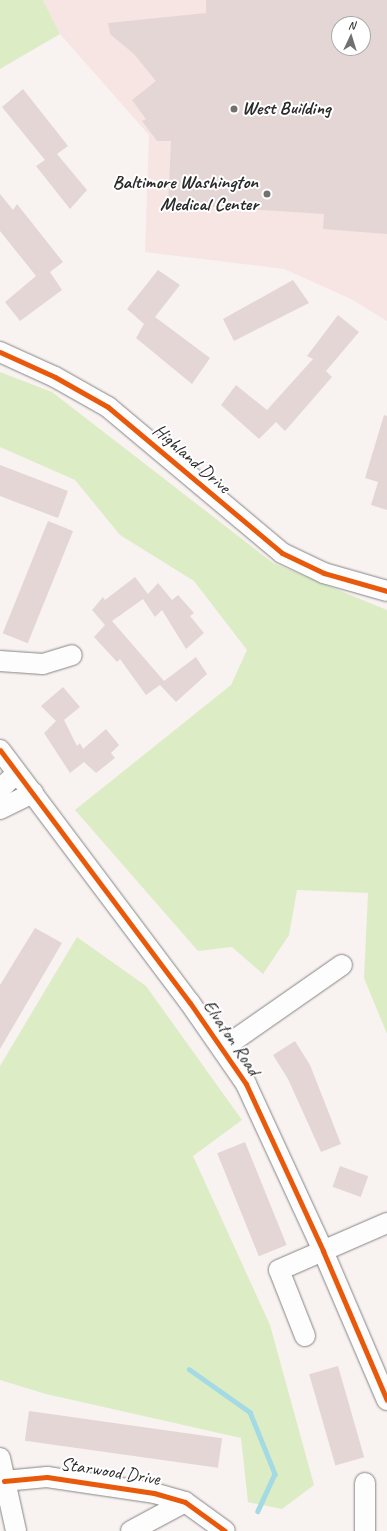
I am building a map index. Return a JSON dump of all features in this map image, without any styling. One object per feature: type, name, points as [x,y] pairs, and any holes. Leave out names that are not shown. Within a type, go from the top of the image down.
[{"type":"street","name":"Highland Drive","points":[[0,352],[55,377],[108,408],[282,554],[324,572],[387,591]]},
{"type":"street","points":[[0,661],[44,664],[72,655]]},
{"type":"street","name":"Elvaton Road","points":[[0,750],[223,1048],[269,1130],[387,1400]]},
{"type":"street","points":[[0,789],[17,772]]},
{"type":"street","points":[[0,809],[33,793]]},
{"type":"street","points":[[223,1048],[342,965]]},
{"type":"street","points":[[305,1336],[279,1270],[387,1223]]},
{"type":"street","points":[[0,1458],[16,1531]]},
{"type":"street","name":"Starwood Drive","points":[[4,1481],[47,1477],[154,1493],[185,1502],[225,1531]]},
{"type":"street","points":[[365,1483],[365,1531]]},
{"type":"street","name":"Starwood Drive","points":[[131,1531],[185,1502]]},
{"type":"shaded area","name":"Baltimore Washington Medical Center","points":[[43,0],[387,0],[387,321],[351,299],[284,269],[145,252],[149,135],[60,34]]},
{"type":"green space","points":[[0,0],[43,0],[60,34],[0,69]]},
{"type":"green space","points":[[0,372],[52,392],[273,563],[387,610],[387,1034],[364,978],[368,893],[297,890],[289,935],[263,974],[232,947],[198,951],[75,810],[231,685],[247,650],[194,581],[120,535],[75,480],[0,447]]},
{"type":"green space","points":[[77,937],[146,986],[242,1120],[193,1156],[270,1325],[314,1485],[282,1509],[248,1502],[241,1438],[46,1394],[0,1380],[0,1066]]},
{"type":"building","name":"Baltimore Washington Medical Center","points":[[206,0],[387,0],[387,234],[323,229],[324,214],[168,204],[171,141],[157,141],[142,121],[146,119],[132,100],[156,81],[134,54],[110,34],[108,23],[206,13]]},
{"type":"building","points":[[23,89],[68,146],[57,154],[87,190],[70,209],[36,166],[45,160],[2,107]]},
{"type":"building","points":[[0,194],[13,210],[17,204],[63,262],[50,272],[62,290],[20,321],[5,302],[36,276],[0,231]]},
{"type":"building","points":[[158,270],[180,285],[155,317],[210,358],[192,384],[136,338],[144,324],[127,309]]},
{"type":"building","points":[[293,280],[309,303],[234,341],[223,319]]},
{"type":"building","points":[[338,315],[359,332],[326,371],[332,377],[285,431],[276,422],[259,439],[221,405],[236,385],[267,410],[313,359],[307,356]]},
{"type":"building","points":[[384,415],[387,416],[387,510],[371,505],[378,482],[365,478]]},
{"type":"building","points":[[0,465],[68,491],[58,518],[0,496]]},
{"type":"building","points":[[48,521],[73,531],[28,643],[3,633]]},
{"type":"building","points":[[135,577],[148,594],[158,583],[172,600],[178,595],[194,613],[190,616],[204,633],[186,649],[162,610],[155,617],[143,599],[112,621],[164,681],[196,657],[207,674],[176,702],[160,685],[146,695],[120,659],[117,662],[94,637],[105,625],[92,610],[103,597],[105,600]]},
{"type":"building","points":[[63,687],[80,707],[64,720],[77,746],[80,743],[83,749],[106,729],[119,745],[111,753],[115,758],[96,773],[84,762],[70,773],[44,733],[56,721],[41,706]]},
{"type":"building","points":[[35,928],[62,943],[0,1049],[0,985]]},
{"type":"building","points":[[295,1041],[310,1065],[341,1144],[321,1152],[288,1079],[273,1055]]},
{"type":"building","points":[[245,1142],[287,1245],[259,1256],[217,1153]]},
{"type":"building","points":[[340,1166],[368,1176],[361,1197],[332,1187]]},
{"type":"building","points":[[338,1366],[364,1457],[335,1466],[309,1374]]},
{"type":"building","points":[[29,1411],[222,1438],[218,1468],[25,1441]]},
{"type":"waterway","points":[[189,1369],[250,1412],[275,1474],[258,1511]]},
{"type":"cycle path","points":[[0,352],[55,377],[108,407],[282,553],[324,573],[387,591]]},
{"type":"cycle path","points":[[0,750],[190,1003],[246,1084],[323,1251],[387,1400]]},
{"type":"cycle path","points":[[4,1481],[47,1477],[154,1493],[185,1502],[225,1531]]},
{"type":"place","name":"West Building","points":[[234,109]]},
{"type":"place","name":"Baltimore Washington Medical Center","points":[[267,194]]}]
